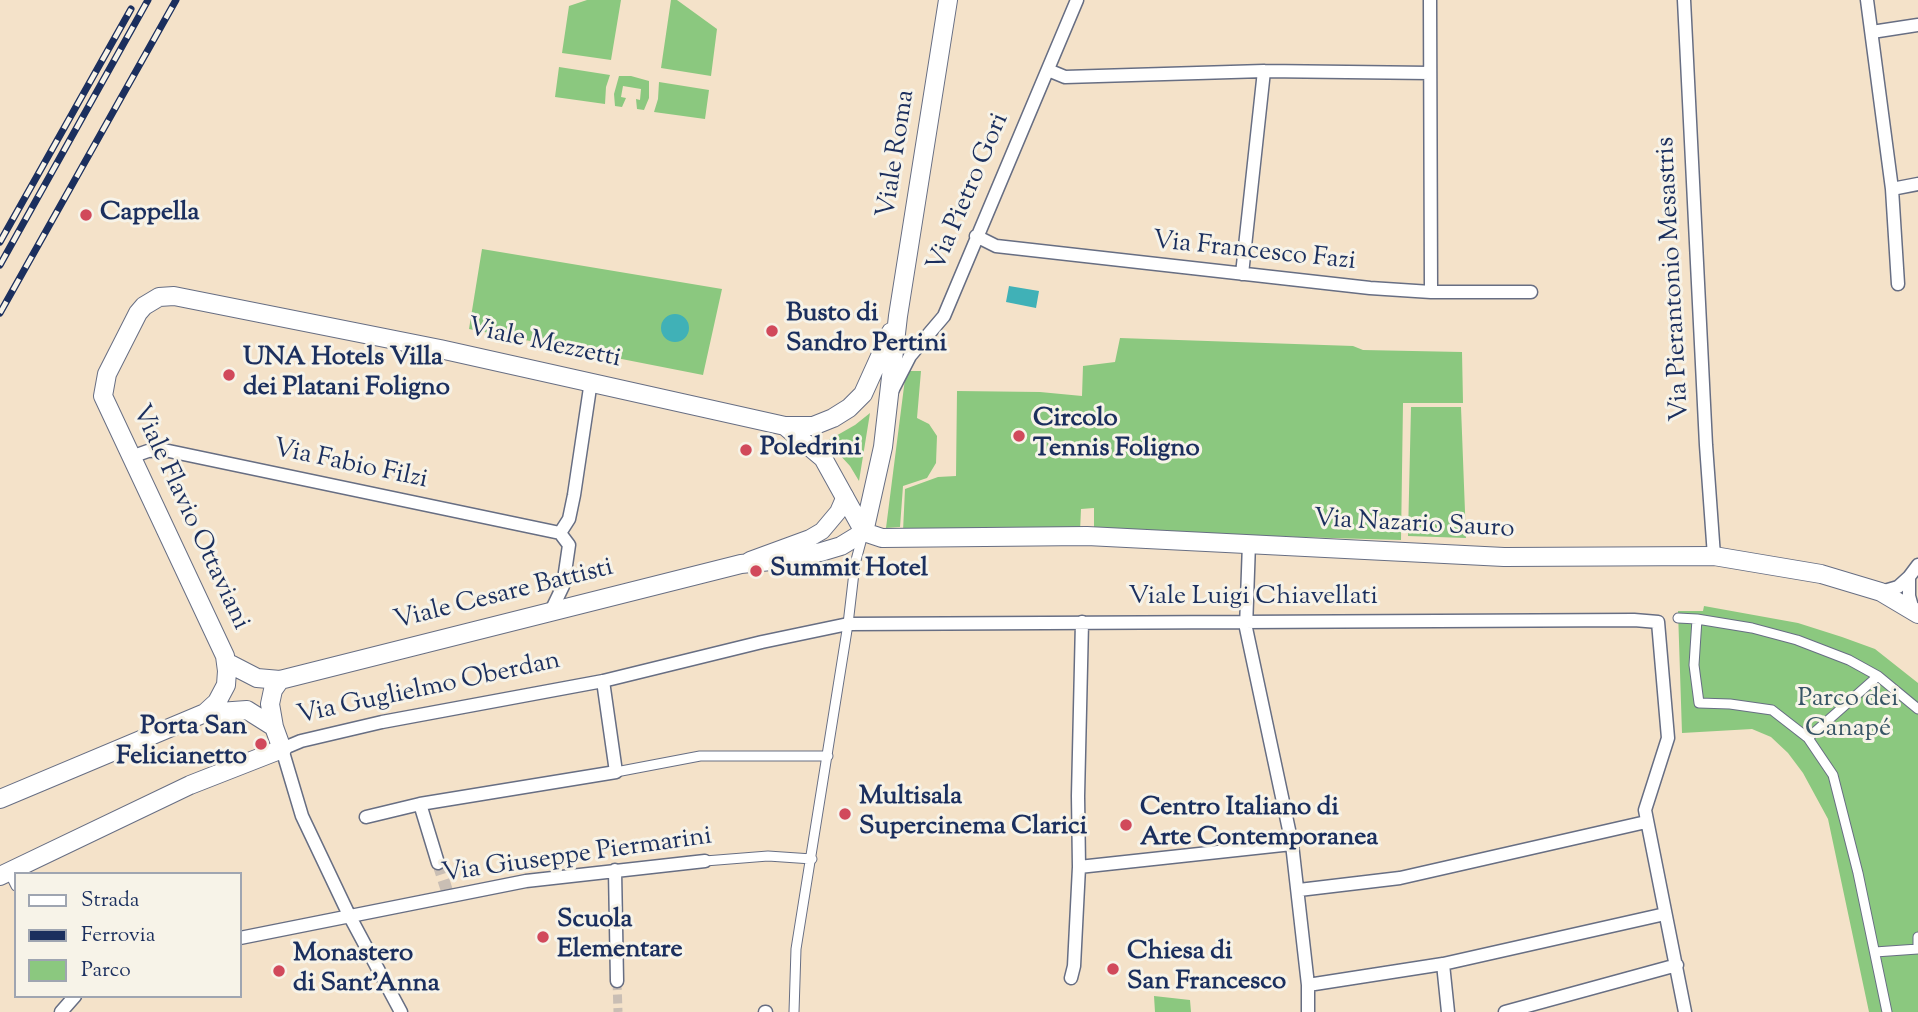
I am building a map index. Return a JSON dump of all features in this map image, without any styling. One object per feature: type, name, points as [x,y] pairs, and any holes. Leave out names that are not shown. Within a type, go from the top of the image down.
[{"type":"main road","name":"Viale Roma","points":[[898,316],[948,0]]},
{"type":"main road","name":"Viale Mezzetti","points":[[103,396],[107,374],[138,313],[159,297],[174,296],[257,311],[786,426],[823,458],[864,533]]},
{"type":"main road","points":[[864,533],[883,447],[898,316]]},
{"type":"main road","points":[[786,426],[813,426],[849,408],[863,394],[898,316]]},
{"type":"main road","name":"Viale Flavio Ottaviani","points":[[103,396],[226,663]]},
{"type":"main road","name":"Via Nazario Sauro","points":[[864,533],[882,538],[1087,536],[1504,558],[1714,556],[1821,574],[1881,592],[1916,612]]},
{"type":"main road","name":"Viale Cesare Battisti","points":[[226,663],[257,678],[280,680],[741,564],[821,552],[841,546],[864,533]]},
{"type":"main road","points":[[205,713],[224,691],[226,663]]},
{"type":"main road","points":[[280,680],[271,697],[274,727],[282,749]]},
{"type":"main road","points":[[0,799],[205,713],[247,710],[274,727]]},
{"type":"main road","name":"Via Guglielmo Oberdan","points":[[20,872],[190,785],[282,749]]},
{"type":"street","name":"Via Pietro Gori","points":[[891,395],[910,356],[944,316],[1077,0]]},
{"type":"street","points":[[1430,0],[1431,292]]},
{"type":"street","name":"Via Pierantonio Mesastris","points":[[1684,0],[1714,556]]},
{"type":"street","points":[[1867,0],[1892,188],[1898,284]]},
{"type":"street","points":[[1872,32],[1918,25]]},
{"type":"street","points":[[1048,70],[1065,76],[1264,71],[1430,73]]},
{"type":"street","points":[[1242,274],[1264,71]]},
{"type":"street","points":[[1892,188],[1918,184]]},
{"type":"street","name":"Via Francesco Fazi","points":[[976,236],[996,246],[1370,288],[1431,292],[1531,292]]},
{"type":"street","points":[[551,611],[563,586],[569,545],[560,533],[569,519],[591,382]]},
{"type":"street","name":"Via Fabio Filzi","points":[[131,457],[148,451],[164,450],[560,533]]},
{"type":"street","name":"Viale Cesare Battisti","points":[[741,564],[822,531],[838,512],[845,496]]},
{"type":"street","points":[[794,1012],[796,949],[848,625],[855,564],[864,533]]},
{"type":"street","points":[[1249,543],[1247,623],[1292,844],[1299,890],[1308,1012]]},
{"type":"street","points":[[1881,592],[1898,587],[1918,565]]},
{"type":"street","points":[[1909,577],[1909,596],[1916,612]]},
{"type":"street","points":[[1678,618],[1752,628],[1797,640],[1849,660],[1878,676],[1918,709]]},
{"type":"street","points":[[1697,619],[1694,665],[1699,703],[1772,710],[1808,738],[1833,775],[1858,873],[1887,1012]]},
{"type":"street","points":[[1072,978],[1079,867],[1082,622]]},
{"type":"street","name":"Viale Luigi Chiavellati","points":[[848,625],[1082,622],[1658,622],[1668,738],[1645,810],[1646,822]]},
{"type":"street","name":"Via Guglielmo Oberdan","points":[[282,749],[301,741],[393,720],[603,681],[762,642],[848,625]]},
{"type":"street","points":[[1808,738],[1878,676]]},
{"type":"street","points":[[603,681],[617,772]]},
{"type":"street","points":[[282,749],[302,817],[349,915],[401,1012]]},
{"type":"street","points":[[366,817],[420,804],[700,756],[828,755]]},
{"type":"street","points":[[420,804],[438,863]]},
{"type":"street","points":[[1299,890],[1400,878],[1646,822],[1685,1012]]},
{"type":"street","points":[[1079,867],[1292,844]]},
{"type":"street","name":"Via Giuseppe Piermarini","points":[[242,938],[447,894],[526,881],[768,856],[811,859]]},
{"type":"street","points":[[615,870],[617,981]]},
{"type":"street","points":[[1308,985],[1443,964],[1665,914]]},
{"type":"street","points":[[1875,953],[1918,948],[1918,937]]},
{"type":"street","points":[[1443,964],[1448,1012]]},
{"type":"street","points":[[1505,1012],[1677,965]]},
{"type":"street","points":[[61,1012],[73,998]]},
{"type":"green space","points":[[587,0],[621,0],[611,60],[562,53],[569,6]]},
{"type":"green space","points":[[671,0],[677,0],[717,29],[711,76],[661,68]]},
{"type":"green space","points":[[559,67],[610,75],[605,104],[555,97]]},
{"type":"green space","points":[[619,76],[649,81],[649,98],[644,110],[637,109],[636,99],[640,100],[641,89],[623,86],[621,97],[626,98],[622,107],[615,106],[614,94]]},
{"type":"green space","points":[[659,82],[709,90],[705,119],[654,112]]},
{"type":"green space","points":[[482,249],[722,289],[703,375],[469,329]]},
{"type":"green space","points":[[1120,338],[1462,352],[1463,403],[1403,403],[1401,540],[1094,531],[1094,508],[1081,509],[1080,532],[903,531],[905,489],[938,477],[956,476],[957,391],[1040,392],[1082,396],[1083,366],[1115,362]]},
{"type":"green space","points":[[906,371],[921,371],[917,418],[929,424],[937,436],[936,463],[927,478],[903,486],[900,527],[886,528]]},
{"type":"green space","points":[[1411,407],[1461,407],[1466,538],[1408,536]]},
{"type":"green space","points":[[870,413],[859,481],[850,466],[827,441]]},
{"type":"green space","name":"Parco dei Canapé","points":[[1704,606],[1798,623],[1842,637],[1875,649],[1918,683],[1918,1012],[1869,1012],[1828,819],[1803,773],[1788,753],[1771,737],[1752,729],[1682,733],[1678,611],[1703,611]]},
{"type":"green space","points":[[1154,996],[1190,1000],[1191,1012],[1155,1012]]},
{"type":"water","points":[[1009,286],[1039,291],[1036,308],[1006,302]]},
{"type":"water","points":[[675,314],[685,318],[689,328],[685,338],[675,342],[665,338],[661,328],[665,318]]},
{"type":"tunnel","points":[[438,863],[447,891]]},
{"type":"tunnel","points":[[617,981],[618,1012]]},
{"type":"railway","points":[[0,265],[148,0]]},
{"type":"railway","points":[[0,313],[176,0]]},
{"type":"railway","points":[[0,242],[131,9]]},
{"type":"place","name":"Cappella","points":[[86,215]]},
{"type":"place","name":"Busto di Sandro Pertini","points":[[772,331]]},
{"type":"place","name":"UNA Hotels Villa dei Platani Foligno","points":[[229,375]]},
{"type":"place","name":"Circolo Tennis Foligno","points":[[1019,436]]},
{"type":"place","name":"Poledrini","points":[[746,450]]},
{"type":"place","name":"Summit Hotel","points":[[756,571]]},
{"type":"place","name":"Porta San Felicianetto","points":[[261,744]]},
{"type":"place","name":"Multisala Supercinema Clarici","points":[[845,814]]},
{"type":"place","name":"Centro Italiano di Arte Contemporanea","points":[[1126,825]]},
{"type":"place","name":"Scuola Elementare","points":[[543,937]]},
{"type":"place","name":"Chiesa di San Francesco","points":[[1113,969]]},
{"type":"place","name":"Monastero di Sant'Anna","points":[[279,971]]}]
